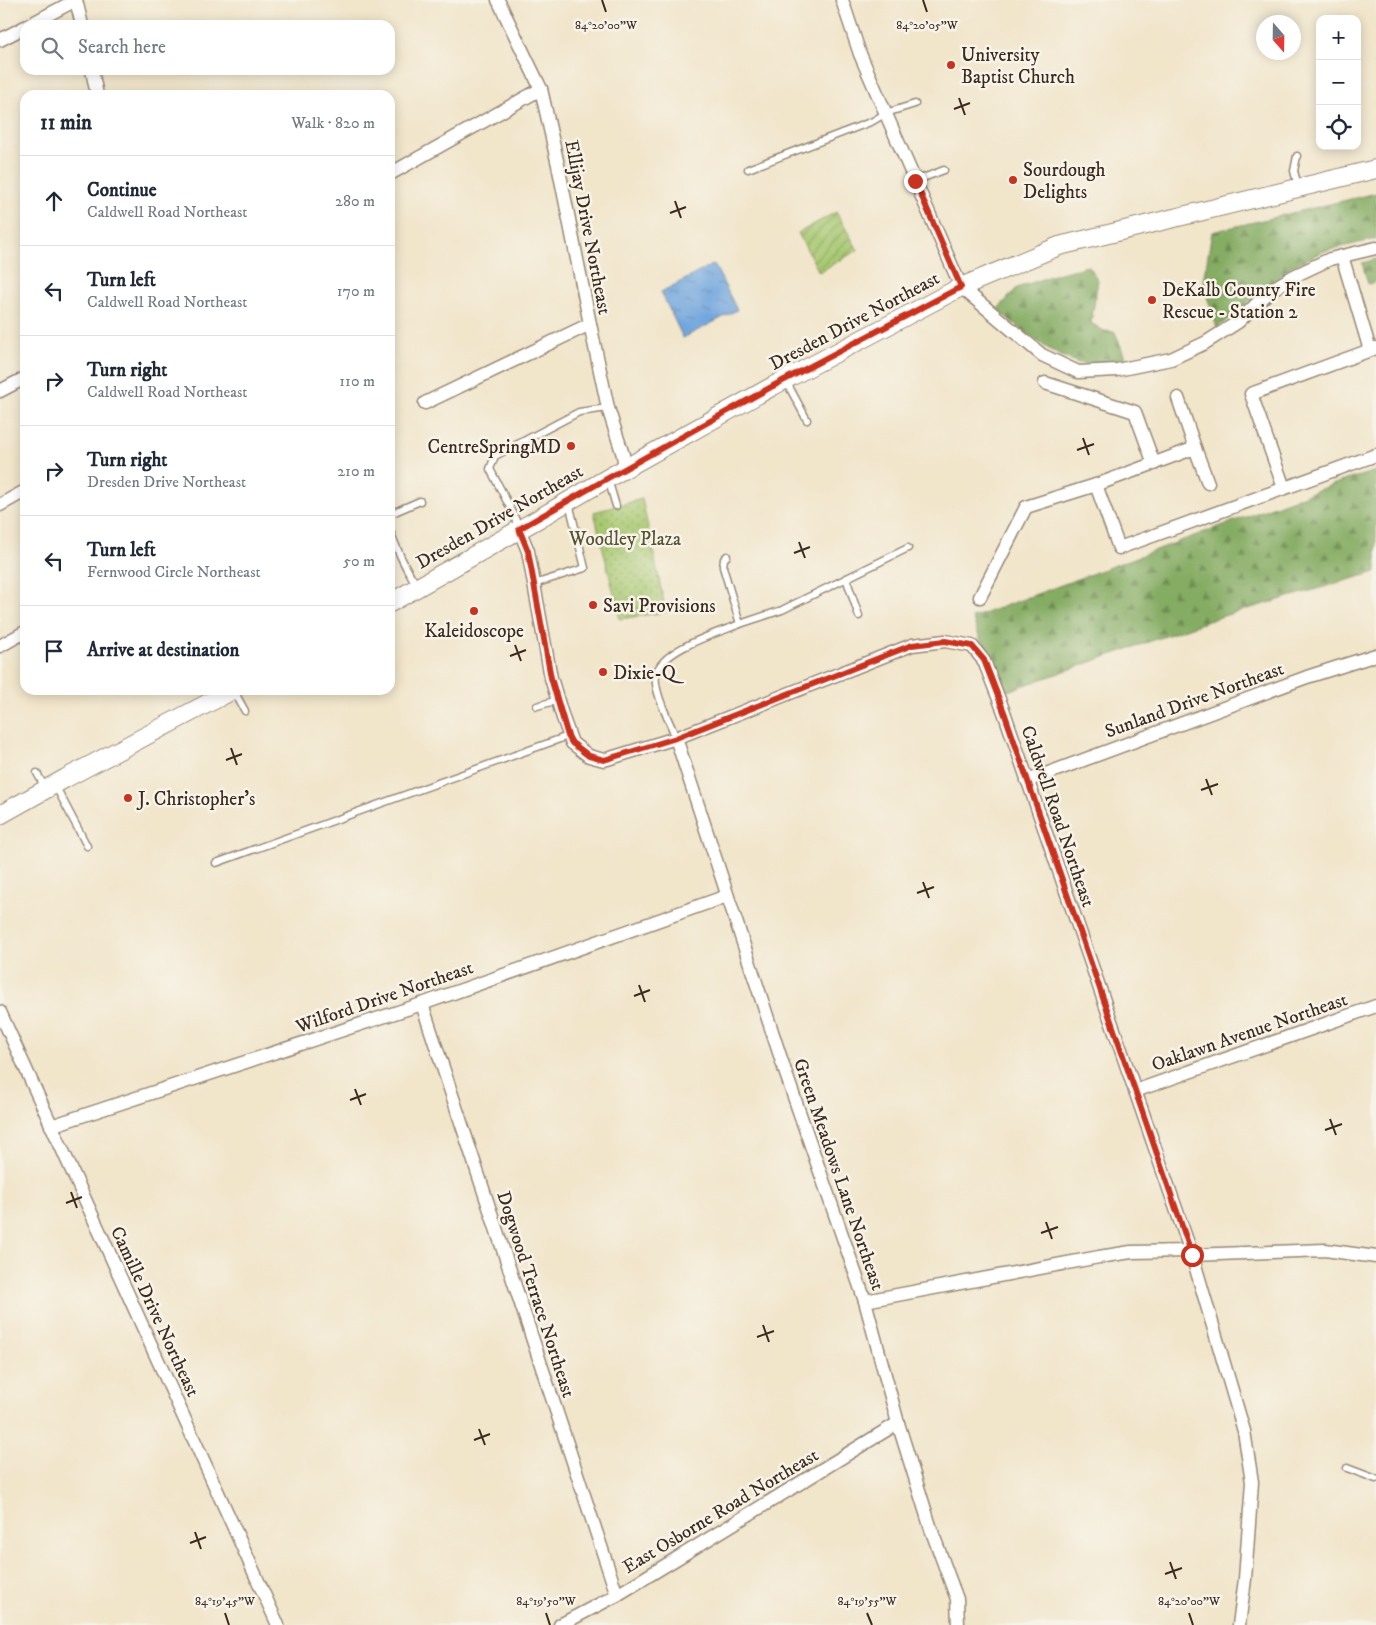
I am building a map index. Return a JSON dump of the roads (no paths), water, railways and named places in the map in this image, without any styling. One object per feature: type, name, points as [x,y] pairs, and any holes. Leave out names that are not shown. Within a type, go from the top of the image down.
[{"type":"street","points":[[38,20],[76,0],[81,20]]},
{"type":"street","name":"Ellijay Drive Northeast","points":[[498,0],[541,90],[608,408],[623,455],[625,468]]},
{"type":"street","points":[[843,0],[860,54],[961,287],[1042,355],[1078,372],[1117,370],[1171,359],[1205,343],[1238,322],[1271,290],[1294,276],[1321,263],[1376,248]]},
{"type":"street","points":[[0,40],[20,30]]},
{"type":"street","points":[[93,75],[96,90]]},
{"type":"street","points":[[395,171],[541,90]]},
{"type":"street","name":"Dresden Drive Northeast","points":[[395,600],[625,468],[785,380],[961,287],[1059,246],[1376,168]]},
{"type":"street","points":[[1284,488],[1251,394],[1373,349],[1342,256]]},
{"type":"street","points":[[424,402],[590,324]]},
{"type":"street","points":[[0,391],[20,381]]},
{"type":"street","points":[[1045,383],[1135,412],[1154,464]]},
{"type":"street","points":[[1178,398],[1208,483]]},
{"type":"street","points":[[980,597],[1026,507],[1096,485],[1195,448]]},
{"type":"street","points":[[1096,485],[1119,548],[1376,455]]},
{"type":"street","points":[[0,505],[20,494]]},
{"type":"street","name":"Caldwell Road Northeast","points":[[519,529],[528,551],[551,678],[568,736],[572,743],[589,756],[604,760],[676,738],[912,645],[945,641],[972,646],[984,660],[1004,712],[1191,1253],[1244,1431],[1252,1482],[1245,1579],[1238,1625]]},
{"type":"street","points":[[0,646],[20,635]]},
{"type":"street","name":"Sunland Drive Northeast","points":[[1027,781],[1307,677],[1376,655]]},
{"type":"street","points":[[0,815],[224,695]]},
{"type":"street","name":"Green Meadows Lane Northeast","points":[[676,738],[786,1074],[865,1301],[898,1423],[931,1528],[957,1599],[958,1625]]},
{"type":"street","name":"Wilford Drive Northeast","points":[[51,1126],[422,1004],[727,896]]},
{"type":"street","name":"Dogwood Terrace Northeast","points":[[422,1004],[617,1595]]},
{"type":"street","name":"Oaklawn Avenue Northeast","points":[[1135,1091],[1376,1006]]},
{"type":"street","name":"Camille Drive Northeast","points":[[0,1012],[278,1625]]},
{"type":"street","points":[[865,1301],[1131,1252],[1191,1253],[1326,1250],[1376,1257]]},
{"type":"street","name":"East Osborne Road Northeast","points":[[560,1625],[617,1595],[898,1423]]},
{"type":"lane","points":[[748,169],[873,121],[886,113],[915,104]]},
{"type":"lane","points":[[1297,156],[1294,171],[1299,187]]},
{"type":"lane","points":[[915,181],[944,170]]},
{"type":"lane","points":[[785,380],[807,420]]},
{"type":"lane","points":[[519,529],[514,515],[490,469],[495,456],[579,412],[608,408]]},
{"type":"lane","points":[[608,478],[616,506]]},
{"type":"lane","points":[[395,512],[420,501]]},
{"type":"lane","points":[[534,584],[585,568],[568,501]]},
{"type":"lane","points":[[395,543],[410,575],[419,587]]},
{"type":"lane","points":[[676,738],[657,688],[656,674],[664,660],[682,648],[740,624],[782,610],[908,548]]},
{"type":"lane","points":[[727,556],[724,559],[723,567],[740,624]]},
{"type":"lane","points":[[846,578],[860,616]]},
{"type":"lane","points":[[236,695],[245,711]]},
{"type":"lane","points":[[537,706],[558,700]]},
{"type":"lane","points":[[216,863],[568,736]]},
{"type":"lane","points":[[37,773],[50,787],[87,846]]},
{"type":"lane","points":[[1347,1468],[1376,1479]]},
{"type":"water","points":[[714,264],[737,310],[683,338],[661,292]]},
{"type":"place","name":"University Baptist Church","points":[[951,65]]},
{"type":"place","name":"Sourdough Delights","points":[[1013,180]]},
{"type":"place","name":"DeKalb County Fire Rescue - Station 2","points":[[1152,300]]},
{"type":"place","name":"CentreSpringMD","points":[[571,446]]},
{"type":"place","name":"Savi Provisions","points":[[593,605]]},
{"type":"place","name":"Kaleidoscope","points":[[474,611]]},
{"type":"place","name":"Dixie-Q","points":[[603,672]]},
{"type":"place","name":"J. Christopher's","points":[[128,798]]},
{"type":"park label","name":"Woodley Plaza","points":[[625,538]]}]
